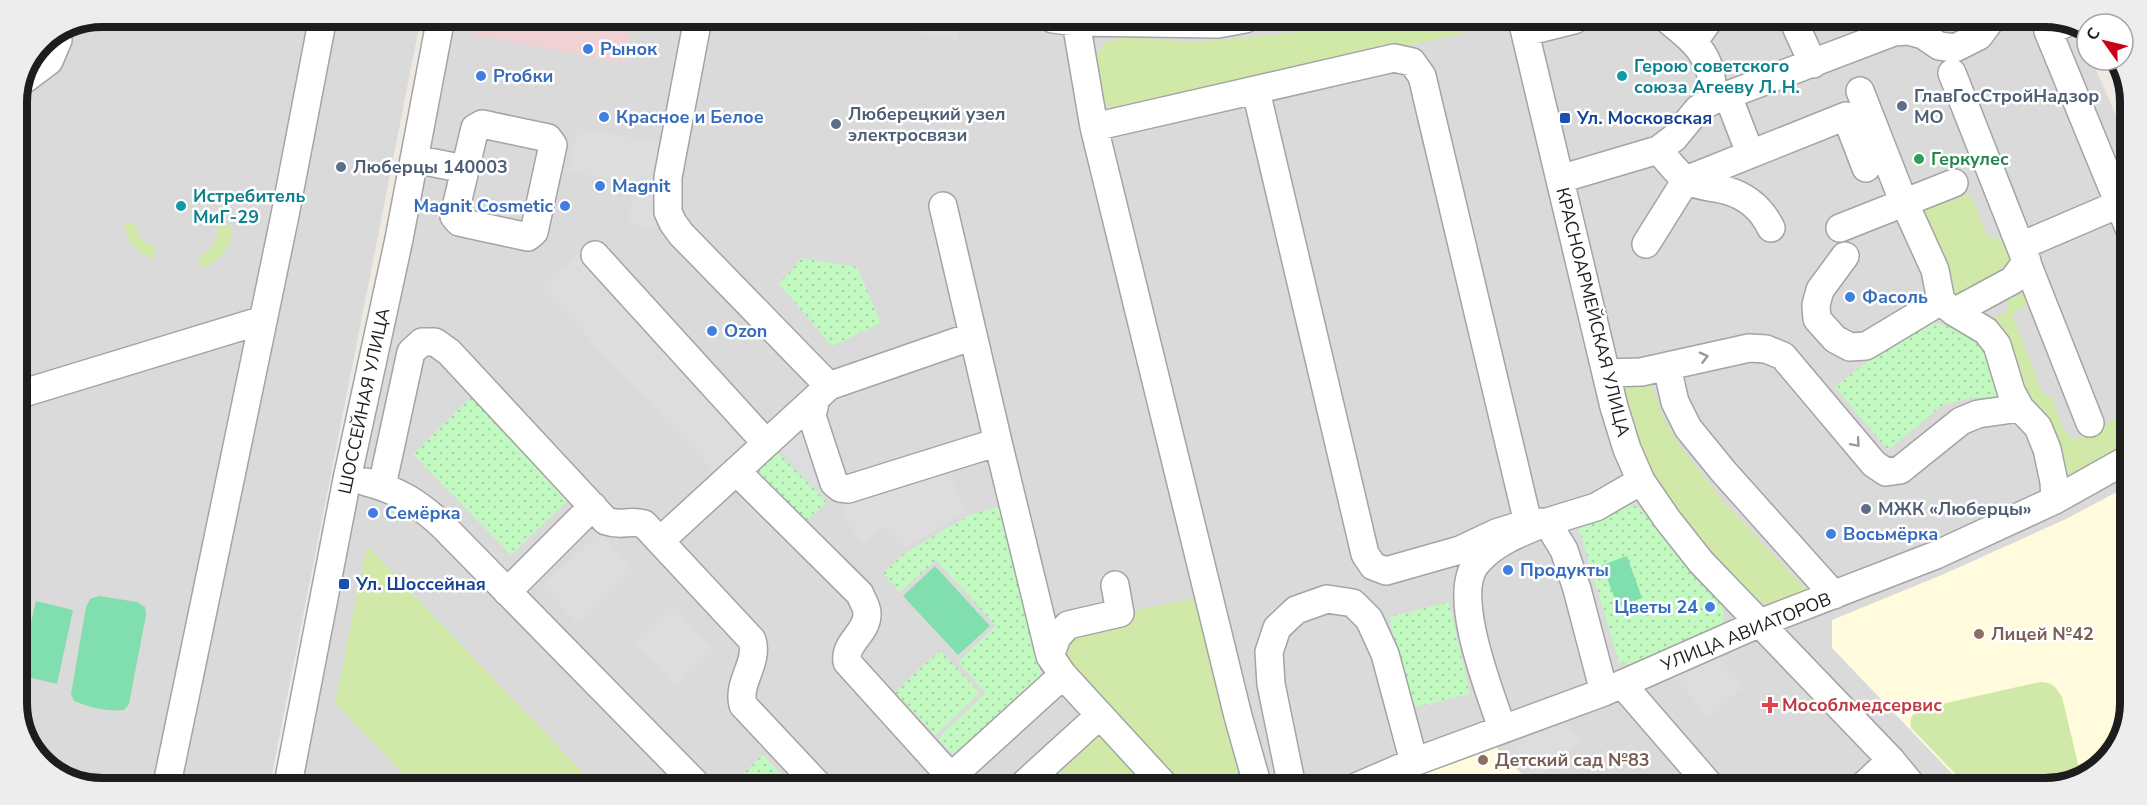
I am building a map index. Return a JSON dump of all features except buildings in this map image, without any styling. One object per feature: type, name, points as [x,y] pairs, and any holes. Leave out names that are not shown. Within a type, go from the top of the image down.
[{"type":"street","points":[[168,778],[321,27]]},
{"type":"street","name":"ШОССЕЙНАЯ УЛИЦА","points":[[289,778],[347,479],[439,27]]},
{"type":"street","points":[[696,27],[668,177],[668,212],[681,234],[823,392]]},
{"type":"street","points":[[1066,27],[1094,127],[1235,705],[1255,778]]},
{"type":"street","name":"КРАСНОАРМЕЙСКАЯ УЛИЦА","points":[[1524,27],[1605,373],[1627,448],[1641,481],[1667,519],[1701,561],[1906,778]]},
{"type":"street","points":[[1796,27],[1813,64]]},
{"type":"street","points":[[1560,179],[1658,150],[1674,138],[1698,109],[1720,98],[1813,64],[1889,27]]},
{"type":"street","points":[[1894,27],[1923,35],[1939,46],[1955,48],[1978,36],[1985,27]]},
{"type":"street","points":[[2051,30],[2120,206]]},
{"type":"street","points":[[1702,31],[1713,83],[1750,153]]},
{"type":"street","points":[[33,73],[49,61],[57,43]]},
{"type":"street","points":[[1094,127],[1394,58],[1412,62],[1422,76],[1538,522],[1564,550],[1613,688],[1702,778]]},
{"type":"street","points":[[1952,73],[2090,423]]},
{"type":"street","points":[[1256,91],[1365,554],[1373,566],[1386,571],[1460,549],[1496,533],[1596,507],[1641,481]]},
{"type":"street","points":[[1860,91],[1904,204],[1935,270],[1947,306],[1986,331],[1997,345],[2011,392],[2020,408],[2038,427],[2047,449],[2054,482],[2055,500]]},
{"type":"street","points":[[1646,244],[1686,180],[1846,116],[1866,168]]},
{"type":"street","points":[[482,124],[548,138],[553,145],[534,232],[528,237],[459,222],[454,216],[465,168],[475,128],[482,124]]},
{"type":"street","points":[[1658,150],[1686,180],[1705,187],[1726,190],[1748,200],[1763,212],[1771,228]]},
{"type":"street","points":[[414,159],[465,168]]},
{"type":"street","points":[[1840,228],[1954,183]]},
{"type":"street","points":[[943,206],[998,442],[1057,665],[1107,718],[1158,778]]},
{"type":"street","points":[[1845,256],[1820,290],[1816,305],[1817,319],[1835,339],[1850,347],[1866,346],[1947,306],[2013,280],[2024,253],[2120,217]]},
{"type":"street","points":[[595,255],[766,443]]},
{"type":"street","points":[[27,392],[263,320]]},
{"type":"street","points":[[661,540],[823,392],[973,336]]},
{"type":"street","points":[[382,486],[411,352],[422,342],[435,342],[449,352],[606,521],[619,525],[633,520],[644,524],[752,640],[755,651],[740,695],[743,705],[811,778]]},
{"type":"street","points":[[1605,373],[1641,372],[1749,348],[1766,349],[1783,357],[1874,464],[1887,472],[1900,470],[1961,421],[1978,414],[2020,408]]},
{"type":"street","points":[[1667,367],[1676,402],[1688,428],[1834,596]]},
{"type":"street","points":[[823,392],[812,416],[834,483],[840,488],[848,489],[998,442]]},
{"type":"street","name":"УЛИЦА АВИАТОРОВ","points":[[1377,778],[1502,728],[1613,688],[1760,623],[1936,555],[2055,500],[2120,463]]},
{"type":"street","points":[[736,471],[860,594],[867,610],[866,621],[861,632],[848,648],[847,662],[944,778]]},
{"type":"street","points":[[347,479],[382,486],[418,503],[690,778]]},
{"type":"street","points":[[507,591],[593,506]]},
{"type":"street","points":[[1502,728],[1471,628],[1467,604],[1468,582],[1475,565],[1491,550],[1538,522]]},
{"type":"street","points":[[949,778],[1057,665],[1057,638],[1068,625],[1120,614],[1115,585]]},
{"type":"street","points":[[1290,778],[1271,684],[1269,652],[1277,628],[1296,610],[1327,599],[1353,603],[1369,619],[1385,654],[1414,762]]},
{"type":"street","points":[[1032,778],[1107,718]]},
{"type":"street","points":[[1872,778],[1891,760]]},
{"type":"shaded area","points":[[419,27],[271,778],[102,778],[69,770],[56,762],[43,749],[33,732],[27,708],[27,102],[28,87],[33,73],[49,49],[60,40],[87,28]]},
{"type":"shaded area","points":[[445,27],[1047,27],[1082,32],[1220,36],[1279,27],[2045,27],[2060,28],[2075,34],[2075,72],[2097,72],[2120,126],[2120,703],[2116,727],[2098,756],[2069,774],[2045,778],[291,778]]},
{"type":"shaded area","name":"Рынок","points":[[476,27],[631,27],[624,63],[474,35]]},
{"type":"shaded area","points":[[886,27],[959,27],[958,40]]},
{"type":"shaded area","points":[[2109,72],[2114,72],[2120,97]]},
{"type":"shaded area","points":[[578,128],[663,143],[652,203],[655,213],[661,220],[647,231],[628,220],[635,183],[568,171]]},
{"type":"shaded area","points":[[581,250],[755,437],[715,473],[541,288]]},
{"type":"shaded area","points":[[808,419],[835,495],[828,501],[776,447]]},
{"type":"shaded area","points":[[952,470],[955,487],[967,512],[904,548],[883,527],[865,544],[852,530],[845,516],[842,500]]},
{"type":"shaded area","name":"Лицей №42","points":[[2120,490],[2120,703],[2116,727],[2098,756],[2069,774],[2045,778],[1956,778],[1832,648],[1832,620],[1944,574],[2066,519]]},
{"type":"shaded area","points":[[599,532],[635,569],[578,624],[542,587]]},
{"type":"shaded area","points":[[672,605],[714,649],[676,686],[633,642]]},
{"type":"shaded area","points":[[1716,654],[1744,687],[1709,717],[1671,674]]},
{"type":"shaded area","points":[[1560,717],[1581,740],[1540,776],[1505,738]]},
{"type":"shaded area","name":"Детский сад №83","points":[[1495,746],[1525,778],[1413,778]]},
{"type":"green space","points":[[1313,27],[1491,27],[1121,110],[1106,105],[1098,94],[1096,55],[1106,42],[1127,37],[1194,42],[1291,33]]},
{"type":"green space","points":[[1964,192],[1973,200],[1986,234],[2005,244],[2010,261],[1957,306],[1919,208]]},
{"type":"green space","points":[[134,222],[140,239],[156,247],[153,259],[137,250],[127,237],[124,225]]},
{"type":"green space","points":[[218,225],[231,225],[228,246],[221,256],[203,269],[198,257],[214,244]]},
{"type":"green space","points":[[802,258],[857,267],[881,323],[832,346],[779,284]]},
{"type":"green space","points":[[2012,288],[2021,292],[2027,301],[2023,308],[2015,310],[2013,316],[2041,390],[2053,398],[2062,426],[2073,439],[2079,438],[2120,416],[2120,454],[2075,478],[2062,479],[1985,323],[2006,312],[2008,302],[2005,293]]},
{"type":"green space","points":[[1933,323],[1957,327],[1987,345],[2001,396],[1973,398],[1944,404],[1888,450],[1835,387],[1912,327]]},
{"type":"green space","points":[[1643,378],[1652,385],[1663,417],[1674,437],[1721,499],[1808,591],[1773,607],[1759,599],[1723,569],[1671,507],[1658,488],[1641,451],[1623,385]]},
{"type":"green space","points":[[472,396],[571,497],[511,555],[413,454]]},
{"type":"green space","points":[[774,449],[827,502],[801,526],[747,473]]},
{"type":"green space","points":[[1620,505],[1636,506],[1655,520],[1676,554],[1698,582],[1722,604],[1724,624],[1711,634],[1639,666],[1619,662],[1579,529]]},
{"type":"green space","points":[[1002,506],[1042,666],[1040,676],[1034,686],[956,758],[938,738],[986,693],[958,662],[996,626],[936,560],[900,592],[883,573],[905,553],[970,515]]},
{"type":"green space","points":[[367,546],[588,778],[407,778],[335,703]]},
{"type":"green space","points":[[1627,556],[1642,598],[1618,607],[1602,565]]},
{"type":"green space","points":[[935,566],[990,626],[958,655],[903,596]]},
{"type":"green space","points":[[99,596],[137,602],[145,607],[146,615],[129,704],[124,710],[105,710],[86,705],[74,701],[71,694],[86,607],[90,599]]},
{"type":"green space","points":[[1208,596],[1256,778],[1031,778],[1100,715],[1063,675],[1057,637],[1120,613]]},
{"type":"green space","points":[[36,601],[73,610],[57,684],[27,677],[27,640]]},
{"type":"green space","points":[[1449,602],[1470,694],[1411,708],[1389,617]]},
{"type":"green space","points":[[940,650],[980,693],[935,735],[895,692]]},
{"type":"green space","points":[[2040,682],[2048,683],[2058,690],[2062,697],[2079,769],[2069,774],[2045,778],[1959,778],[1911,728],[1913,715],[1924,708]]},
{"type":"green space","points":[[763,755],[785,778],[738,778]]},
{"type":"place","name":"Рынок","points":[[588,49]]},
{"type":"place","name":"Proбки","points":[[481,76]]},
{"type":"place","name":"Герою советского союза Агееву Л. Н.","points":[[1622,76]]},
{"type":"place","name":"ГлавГосСтройНадзор МО","points":[[1902,106]]},
{"type":"place","name":"Красное и Белое","points":[[604,117]]},
{"type":"place","name":"Ул. Московская","points":[[1565,118]]},
{"type":"place","name":"Люберецкий узел электросвязи","points":[[836,124]]},
{"type":"place","name":"Геркулес","points":[[1919,159]]},
{"type":"place","name":"Люберцы 140003","points":[[341,167]]},
{"type":"place","name":"Magnit","points":[[600,186]]},
{"type":"place","name":"Истребитель МиГ-29","points":[[181,206]]},
{"type":"place","name":"Magnit Cosmetic","points":[[565,206]]},
{"type":"place","name":"Фасоль","points":[[1850,297]]},
{"type":"place","name":"Ozon","points":[[712,331]]},
{"type":"place","name":"МЖК «Люберцы»","points":[[1866,509]]},
{"type":"place","name":"Семёрка","points":[[373,513]]},
{"type":"place","name":"Восьмёрка","points":[[1831,534]]},
{"type":"place","name":"Продукты","points":[[1508,570]]},
{"type":"place","name":"Ул. Шоссейная","points":[[344,584]]},
{"type":"place","name":"Цветы 24","points":[[1710,607]]},
{"type":"place","name":"Лицей №42","points":[[1979,634]]},
{"type":"place","name":"Мособлмедсервис","points":[[1770,705]]},
{"type":"place","name":"Детский сад №83","points":[[1483,760]]}]
